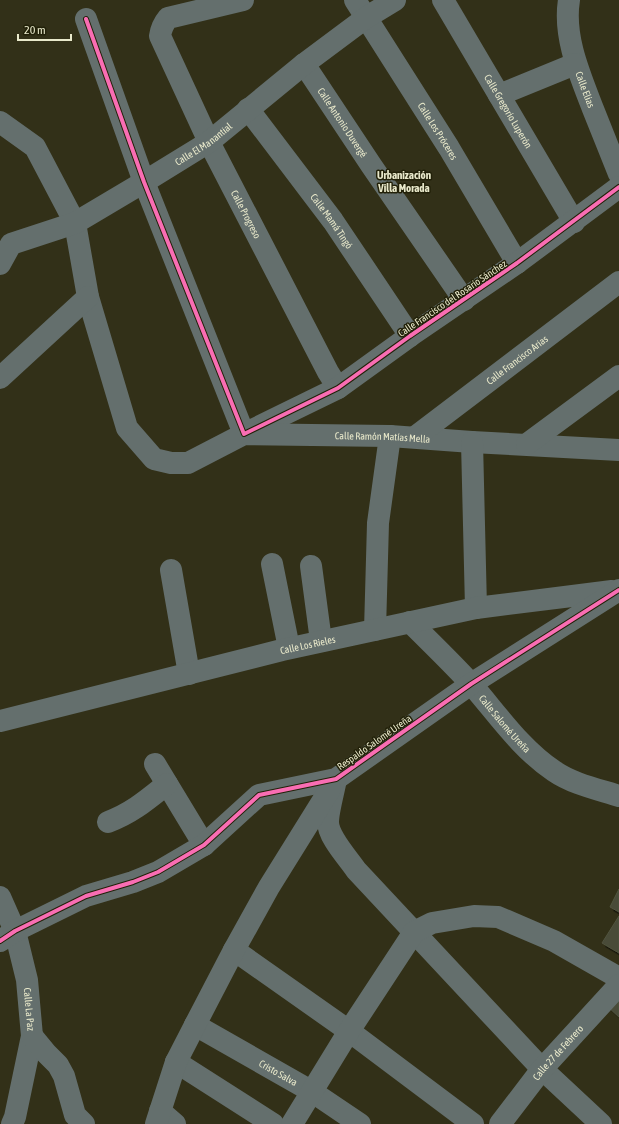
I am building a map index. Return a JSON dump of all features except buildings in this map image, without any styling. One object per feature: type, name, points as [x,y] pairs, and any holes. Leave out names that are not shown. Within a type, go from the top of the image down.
[{"type":"street","name":"Calle Progreso","points":[[243,0],[168,18],[161,29],[160,36],[210,142],[328,372],[338,388]]},
{"type":"street","name":"Calle El Manantial","points":[[0,264],[11,244],[75,222],[210,142],[304,64],[361,9],[395,0]]},
{"type":"street","name":"Calle Gregorio Luperón","points":[[443,0],[574,222]]},
{"type":"street","name":"Calle Elías","points":[[569,0],[569,30],[575,64],[619,174]]},
{"type":"street","name":"Calle Los Próceres","points":[[361,9],[449,148],[517,263]]},
{"type":"street","points":[[86,19],[144,182],[244,434]]},
{"type":"street","name":"Calle Antonio Duvergé","points":[[304,64],[464,300]]},
{"type":"street","points":[[499,95],[575,64]]},
{"type":"street","name":"Calle Mamá Tingó","points":[[248,109],[333,222],[410,336]]},
{"type":"street","points":[[0,122],[36,147],[75,222],[88,298],[0,378]]},
{"type":"street","name":"Calle Francisco del Rosario Sánchez","points":[[244,434],[338,388],[410,336],[517,263],[619,187]]},
{"type":"street","name":"Calle Francisco Arias","points":[[415,437],[619,282]]},
{"type":"street","name":"Calle Ramón Matías Mella","points":[[88,298],[127,428],[154,459],[171,463],[188,463],[244,434],[415,437],[472,442],[619,450]]},
{"type":"street","points":[[527,444],[619,376]]},
{"type":"street","points":[[375,630],[378,523],[390,436]]},
{"type":"street","points":[[472,442],[476,608]]},
{"type":"street","points":[[272,564],[288,648]]},
{"type":"street","points":[[311,566],[321,641]]},
{"type":"street","points":[[171,570],[189,674]]},
{"type":"street","name":"Calle Los Rieles","points":[[0,721],[288,648],[476,608],[619,590]]},
{"type":"street","name":"Respaldo Salomé Ureña","points":[[8,936],[86,896],[133,882],[158,872],[204,845],[259,794],[336,779],[471,684],[619,590]]},
{"type":"street","name":"Calle Salomé Ureña","points":[[410,622],[471,684],[512,733],[536,758],[555,772],[580,784],[619,796]]},
{"type":"street","points":[[155,764],[204,845]]},
{"type":"street","points":[[336,779],[328,822],[332,835],[356,870],[542,1069],[601,1124]]},
{"type":"street","points":[[164,1120],[176,1062],[234,950],[269,887],[336,779]]},
{"type":"street","points":[[108,822],[124,816],[140,806],[167,784]]},
{"type":"street","name":"Calle La Paz","points":[[0,897],[8,936],[27,980],[32,1036],[15,1117],[12,1124]]},
{"type":"street","points":[[292,1124],[349,1031],[414,932],[432,923],[474,916],[498,917],[554,941],[619,978]]},
{"type":"street","points":[[234,950],[349,1031],[473,1124]]},
{"type":"street","name":"Calle 27 de Febrero","points":[[500,1124],[542,1069],[619,984]]},
{"type":"street","name":"Cristo Salva","points":[[195,1025],[311,1091],[360,1124]]},
{"type":"street","points":[[32,1036],[58,1065],[64,1076],[75,1115],[84,1124]]},
{"type":"street","points":[[176,1062],[273,1124]]},
{"type":"cycle path","points":[[86,19],[144,182],[244,434],[338,388],[410,336],[517,263],[619,187]]},
{"type":"cycle path","points":[[0,941],[15,931],[86,896],[133,882],[158,872],[204,845],[259,795],[336,779],[471,684],[619,590]]},
{"type":"district","name":"Urbanización Villa Morada","points":[[404,181]]}]
